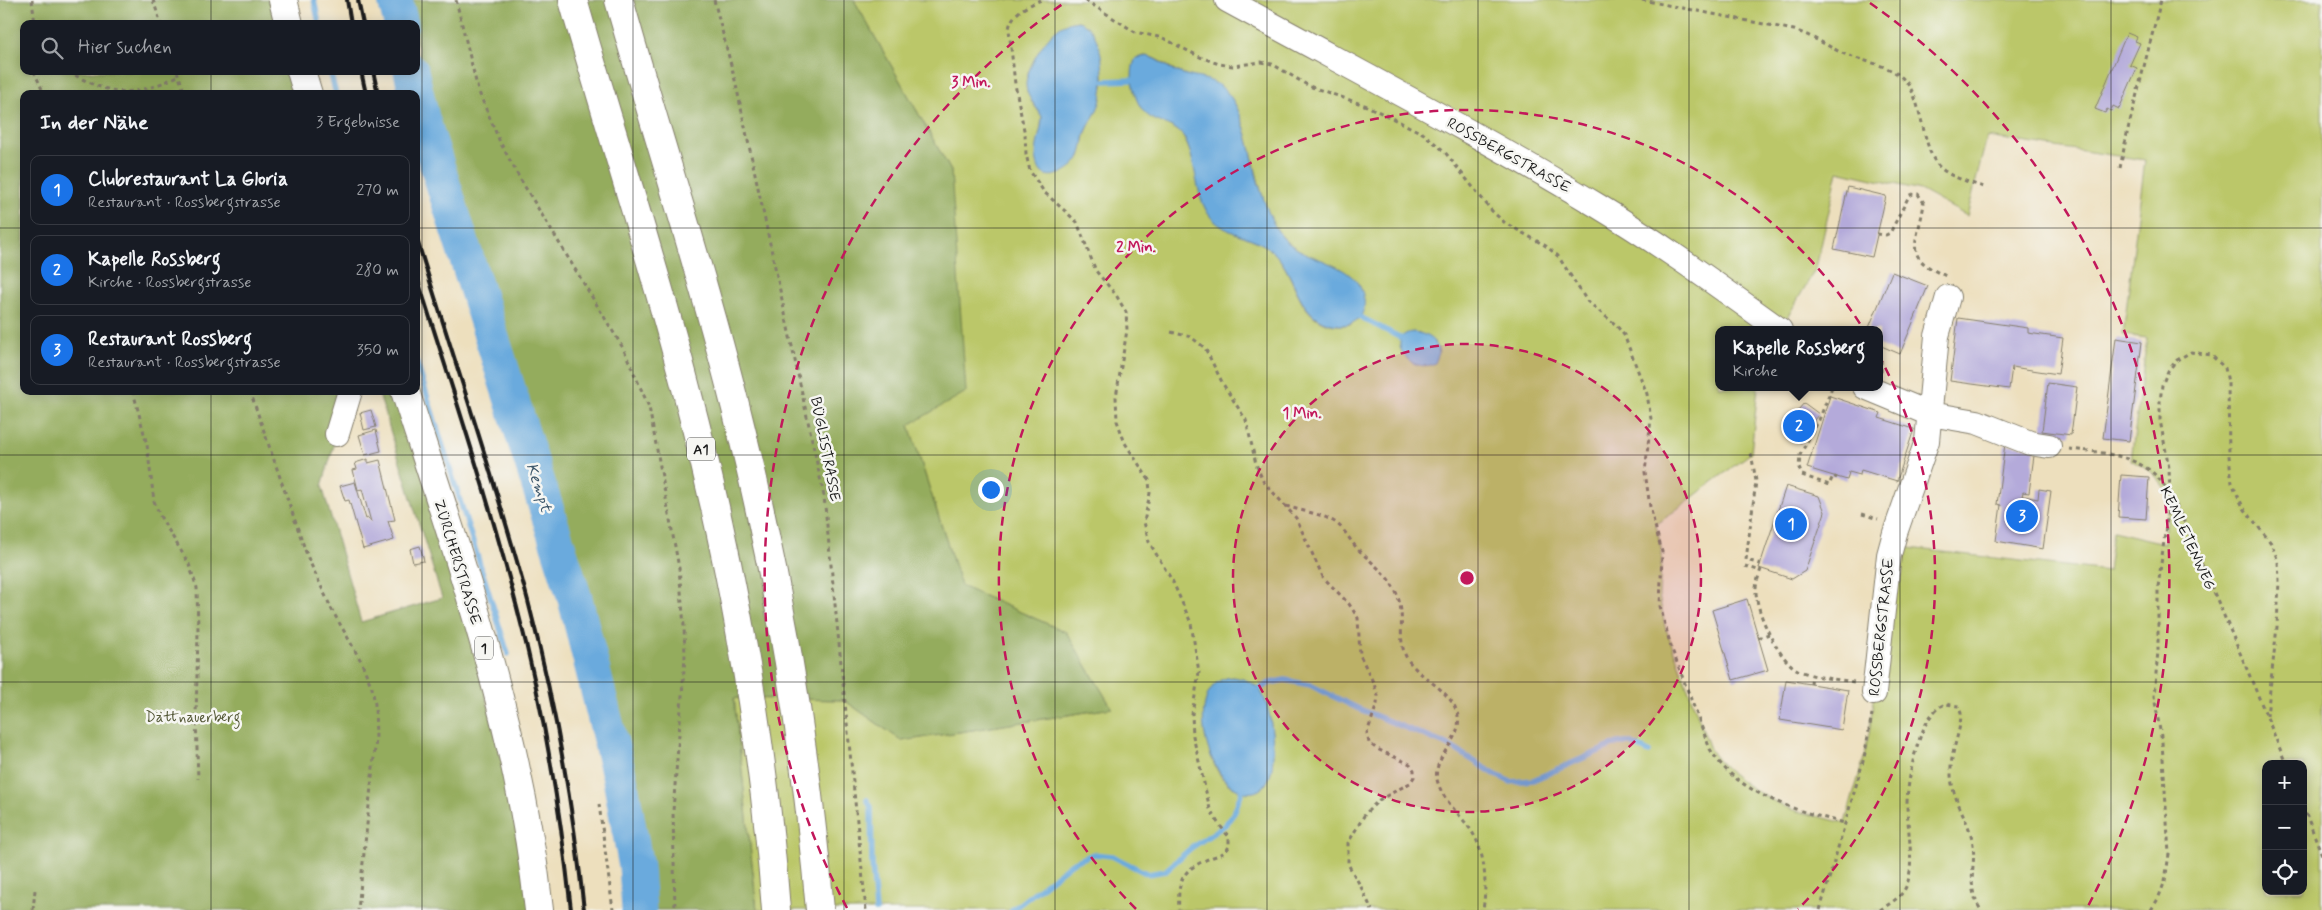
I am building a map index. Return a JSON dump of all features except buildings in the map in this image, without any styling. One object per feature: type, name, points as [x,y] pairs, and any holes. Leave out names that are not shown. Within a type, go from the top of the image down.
[{"type":"main road","points":[[284,0],[288,20]]},
{"type":"main road","name":"A1","points":[[573,0],[672,335],[715,506],[751,695],[765,797],[776,910]]},
{"type":"main road","points":[[619,0],[721,350],[765,531],[785,635],[801,740],[820,910]]},
{"type":"main road","points":[[302,75],[307,90]]},
{"type":"main road","name":"ZÜRCHERSTRASSE","points":[[406,395],[475,617],[504,718],[526,820],[540,910]]},
{"type":"street","name":"ROSSBERGSTRASSE","points":[[1227,0],[1497,147],[1599,206],[1674,254],[1774,326]]},
{"type":"street","name":"ROSSBERGSTRASSE","points":[[1874,690],[1889,555],[1897,525],[1927,440],[1937,336],[1951,288]]},
{"type":"street","points":[[1883,386],[1930,414],[1977,422],[2030,443],[2049,446]]},
{"type":"street","points":[[337,434],[349,395]]},
{"type":"path","points":[[32,0],[34,20]]},
{"type":"path","points":[[152,0],[159,20]]},
{"type":"path","points":[[456,0],[478,90],[500,142],[518,177],[623,348],[649,407],[679,568],[684,626],[684,657],[673,811],[676,910]]},
{"type":"path","name":"BÜGLISTRASSE","points":[[714,0],[734,73],[824,496],[866,910]]},
{"type":"path","points":[[1041,0],[1016,14],[1009,29],[1015,84],[1025,135],[1027,163],[1038,185],[1077,222],[1096,270],[1116,295],[1126,312],[1127,330],[1116,397],[1117,421],[1125,443],[1149,480],[1150,492],[1144,522],[1148,542],[1174,582],[1186,609],[1194,635],[1199,672],[1192,714],[1193,736],[1210,810],[1230,843],[1227,850],[1195,865],[1180,881],[1178,890],[1179,910]]},
{"type":"path","points":[[1085,0],[1095,5],[1122,26],[1135,32],[1163,38],[1219,64],[1233,66],[1261,62],[1272,64],[1310,86],[1367,106],[1419,132],[1444,151],[1492,211],[1505,223],[1546,246],[1558,256],[1587,301],[1616,325],[1624,335],[1630,356],[1647,394],[1651,419],[1645,472],[1650,506],[1662,552],[1660,606],[1671,647],[1710,749],[1728,770],[1768,798],[1799,812],[1845,823]]},
{"type":"path","points":[[1642,0],[1799,32],[1813,36],[1850,56],[1891,70],[1906,82],[1912,92],[1930,151],[1939,168],[1954,177],[1984,187]]},
{"type":"path","points":[[2120,168],[2129,123],[2161,0]]},
{"type":"path","points":[[36,75],[42,90]]},
{"type":"path","points":[[75,75],[95,86],[112,90]]},
{"type":"path","points":[[134,90],[154,87],[174,75]]},
{"type":"path","points":[[178,75],[183,90]]},
{"type":"path","points":[[1877,234],[1886,236],[1890,234],[1909,196],[1918,194],[1924,203],[1916,240],[1917,255],[1927,267],[1951,288]]},
{"type":"path","points":[[1172,332],[1191,336],[1205,348],[1248,425],[1256,464],[1263,481],[1302,527],[1323,577],[1349,604],[1358,618],[1360,655],[1377,692],[1376,708],[1367,733],[1369,743],[1377,749],[1410,764],[1414,774],[1410,783],[1373,805],[1358,824],[1348,843],[1348,864],[1362,886],[1372,910]]},
{"type":"path","points":[[2151,910],[2158,899],[2165,881],[2169,854],[2161,732],[2154,696],[2158,656],[2158,587],[2170,495],[2169,468],[2160,420],[2162,385],[2168,371],[2182,356],[2190,352],[2206,353],[2220,361],[2227,373],[2229,456],[2232,483],[2243,507],[2271,543],[2278,561],[2277,628],[2267,716]]},
{"type":"path","points":[[1830,391],[1819,420],[1800,454],[1799,465],[1802,475],[1807,478],[1830,485],[1832,476],[1836,478]]},
{"type":"path","points":[[133,395],[147,445],[154,501],[160,516],[188,564],[197,588],[198,779]]},
{"type":"path","points":[[251,395],[308,558],[332,610],[361,661],[372,688],[375,704],[376,739],[358,910]]},
{"type":"path","name":"KEMLETENWEG","points":[[2049,446],[2100,452],[2130,460],[2153,473],[2170,495],[2284,760]]},
{"type":"path","points":[[1751,453],[1756,481],[1746,560],[1761,568]]},
{"type":"path","points":[[1285,506],[1324,517],[1336,523],[1357,548],[1387,575],[1400,601],[1402,646],[1406,656],[1445,695],[1457,714],[1458,726],[1437,767],[1437,779],[1442,793],[1474,835],[1480,846],[1484,885],[1484,910]]},
{"type":"path","points":[[1745,566],[1761,568]]},
{"type":"path","points":[[1761,568],[1756,588],[1757,597],[1770,634],[1779,652],[1789,664],[1812,675],[1874,690]]},
{"type":"path","points":[[1758,638],[1770,634]]},
{"type":"path","points":[[1811,684],[1812,675]]},
{"type":"path","name":"ROSSBERGSTRASSE","points":[[1820,910],[1864,758],[1874,690]]},
{"type":"path","points":[[1880,910],[1899,897],[1908,884],[1910,851],[1907,801],[1912,770],[1923,730],[1932,715],[1942,704],[1951,704],[1958,706],[1961,713],[1951,759],[1952,784],[1956,802],[1972,838],[1972,888],[1981,910]]},
{"type":"path","points":[[599,804],[613,910]]},
{"type":"path","points":[[2307,816],[2322,855]]},
{"type":"path","points":[[33,910],[35,890]]},
{"type":"green space","name":"Dättnauerberg","points":[[0,0],[283,0],[288,20],[20,20],[20,75],[302,75],[307,90],[20,90],[20,395],[349,395],[322,486],[361,622],[442,598],[379,395],[406,395],[429,467],[539,910],[0,910]]},
{"type":"green space","points":[[407,0],[854,0],[951,171],[966,392],[909,425],[961,586],[1066,632],[1112,708],[902,741],[844,700],[734,698],[757,910],[642,910],[647,884],[630,778],[592,620],[527,426],[441,147],[420,58],[420,20],[411,20]]},
{"type":"green space","points":[[854,0],[2322,0],[2322,910],[757,910],[734,698],[844,700],[902,741],[1112,708],[1066,632],[961,586],[909,425],[951,171]],"holes":[[[1078,21],[1093,33],[1098,44],[1104,81],[1100,102],[1086,132],[1080,157],[1037,161],[1042,116],[1031,101],[1028,72],[1053,33],[1068,23]],[[1143,56],[1158,60],[1176,71],[1218,86],[1233,101],[1247,136],[1264,200],[1280,234],[1298,249],[1341,270],[1359,285],[1352,324],[1333,325],[1320,320],[1309,312],[1281,261],[1271,250],[1256,241],[1230,231],[1215,221],[1209,214],[1202,200],[1194,164],[1182,135],[1172,126],[1159,120],[1141,107],[1137,100],[1137,77]],[[1987,137],[2145,160],[2123,335],[2147,338],[2131,460],[2153,473],[2170,495],[2164,543],[2113,531],[2108,571],[1891,546],[1870,727],[1864,758],[1845,823],[1788,808],[1750,787],[1727,769],[1710,749],[1665,626],[1659,595],[1662,552],[1656,525],[1751,453],[1758,391],[1715,391],[1715,326],[1782,326],[1816,268],[1838,171],[1920,190],[1967,216]],[[1418,332],[1435,343],[1439,353],[1432,364],[1422,365],[1413,363],[1402,352],[1400,347]],[[1253,684],[1266,704],[1270,717],[1273,746],[1270,773],[1266,784],[1252,792],[1232,787],[1220,774],[1212,758],[1204,722]]]},
{"type":"water","points":[[1078,21],[1087,26],[1094,34],[1098,44],[1103,70],[1102,94],[1097,111],[1085,134],[1082,151],[1078,160],[1064,172],[1051,176],[1041,172],[1036,160],[1042,117],[1028,95],[1027,79],[1033,61],[1051,35],[1065,24]]},
{"type":"water","points":[[1147,56],[1180,73],[1213,82],[1227,92],[1235,103],[1241,117],[1257,179],[1274,225],[1282,237],[1297,249],[1344,270],[1353,278],[1360,287],[1364,301],[1362,313],[1356,321],[1340,325],[1325,322],[1314,316],[1299,295],[1280,260],[1271,250],[1255,240],[1229,231],[1207,212],[1200,194],[1191,154],[1183,136],[1176,129],[1150,117],[1144,112],[1136,98],[1132,81],[1133,65],[1136,58]]},
{"type":"water","points":[[1413,332],[1427,336],[1434,341],[1439,353],[1435,363],[1425,366],[1416,364],[1403,354],[1400,340],[1405,334]]},
{"type":"water","points":[[1232,677],[1247,680],[1259,689],[1270,717],[1273,742],[1271,773],[1265,785],[1254,792],[1238,790],[1224,779],[1213,761],[1206,740],[1203,718],[1206,698],[1216,684]]},
{"type":"waterway","points":[[314,0],[318,20]]},
{"type":"waterway","name":"Kempt","points":[[395,0],[400,20]]},
{"type":"waterway","points":[[331,75],[335,90]]},
{"type":"waterway","name":"Kempt","points":[[412,75],[415,90]]},
{"type":"waterway","points":[[1104,81],[1132,80]]},
{"type":"waterway","name":"Kempt","points":[[420,109],[575,599],[620,779],[636,867],[639,910]]},
{"type":"waterway","points":[[1360,317],[1401,338]]},
{"type":"waterway","points":[[420,373],[508,654]]},
{"type":"waterway","points":[[1259,689],[1270,683],[1285,680],[1310,685],[1357,708],[1450,746],[1496,775],[1511,782],[1533,780],[1618,743],[1630,743],[1649,752]]},
{"type":"waterway","points":[[1012,910],[1072,863],[1093,854],[1112,856],[1148,874],[1165,871],[1191,848],[1225,825],[1234,813],[1242,791]]},
{"type":"waterway","points":[[867,800],[871,807],[872,863],[876,910]]},
{"type":"railway","points":[[347,0],[350,20]]},
{"type":"railway","points":[[358,0],[362,20]]},
{"type":"railway","points":[[362,75],[365,90]]},
{"type":"railway","points":[[374,75],[377,90]]},
{"type":"railway","points":[[420,249],[502,509],[538,639],[562,755],[584,910]]},
{"type":"railway","points":[[420,287],[481,480],[526,642],[550,756],[571,910]]},
{"type":"place","name":"Kapelle Rossberg","points":[[1799,426]]},
{"type":"place","name":"Restaurant Rossberg","points":[[2022,516]]},
{"type":"place","name":"Clubrestaurant La Gloria","points":[[1791,524]]}]
